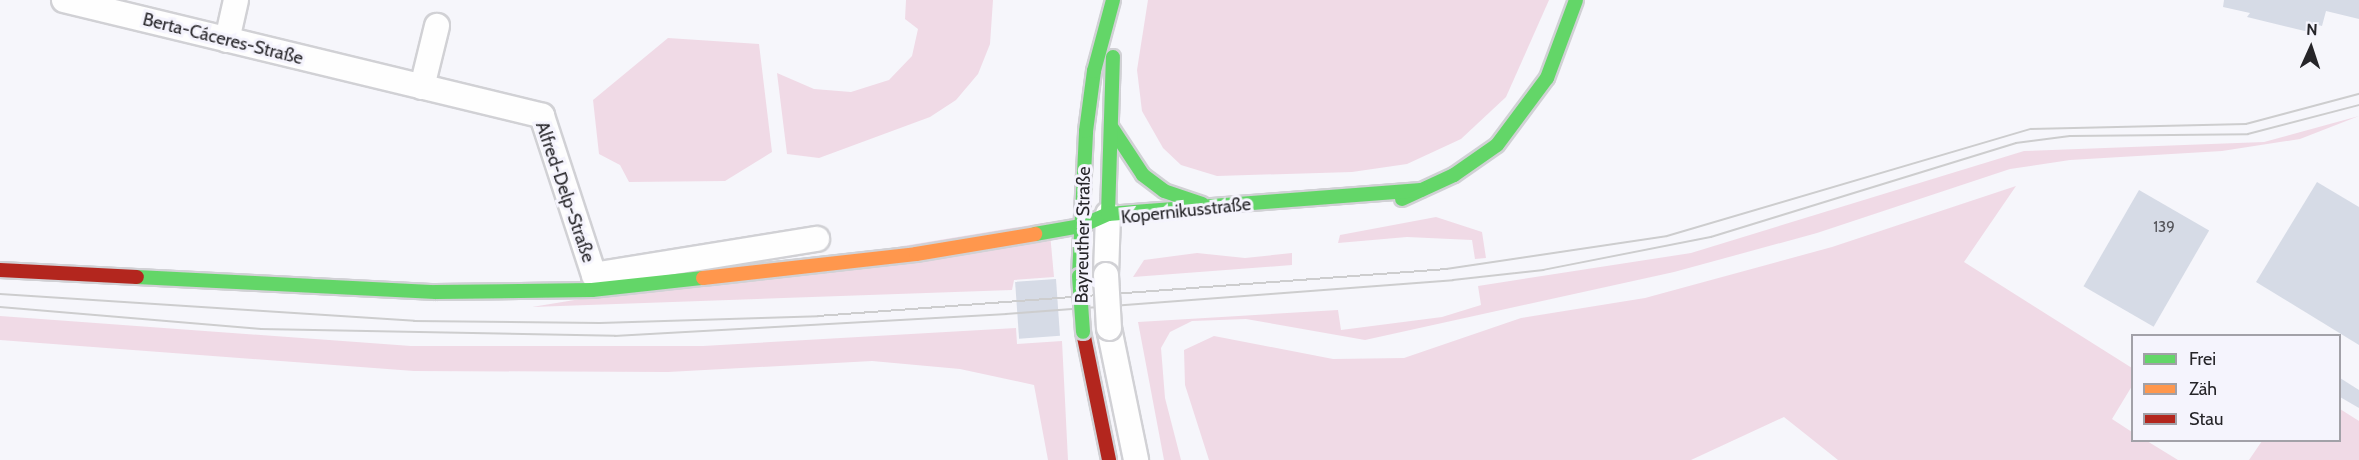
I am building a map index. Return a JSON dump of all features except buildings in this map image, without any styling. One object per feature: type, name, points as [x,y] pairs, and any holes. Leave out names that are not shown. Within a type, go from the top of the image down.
[{"type":"street","name":"Berta-Cáceres-Straße","points":[[64,0],[382,78]]},
{"type":"street","points":[[227,40],[236,0]]},
{"type":"street","name":"Kopernikusstraße","points":[[1330,214],[1393,203],[1421,190],[1497,145],[1526,112],[1548,78],[1576,0]]},
{"type":"street","name":"Bayreuther Straße","points":[[1112,5],[1113,229],[1106,274],[1109,328],[1136,460]]},
{"type":"street","name":"Bayreuther Straße","points":[[1109,460],[1083,332],[1079,276],[1094,71],[1112,5]]},
{"type":"street","points":[[422,87],[437,26]]},
{"type":"street","name":"Alfred-Delp-Straße","points":[[382,78],[542,116],[594,275],[817,239]]},
{"type":"street","points":[[1112,128],[1143,175],[1164,190],[1212,207]]},
{"type":"street","name":"Kopernikusstraße","points":[[1081,226],[1113,229],[1212,207],[1421,190]]},
{"type":"street","points":[[0,270],[436,292],[592,290],[916,254],[1081,226]]},
{"type":"street","name":"Kopernikusstraße","points":[[1081,226],[1113,229]]},
{"type":"shaded area","points":[[906,0],[993,0],[990,44],[978,74],[956,100],[930,117],[819,158],[787,154],[777,73],[814,89],[851,92],[889,80],[912,56],[918,29],[905,19]]},
{"type":"shaded area","points":[[1148,0],[1549,0],[1506,97],[1461,139],[1407,164],[1352,172],[1217,176],[1181,165],[1163,148],[1142,111],[1137,70]]},
{"type":"shaded area","points":[[668,38],[759,44],[772,152],[725,181],[629,182],[620,165],[599,154],[593,100]]},
{"type":"shaded area","points":[[2359,116],[2300,139],[2222,151],[2070,160],[2010,169],[1817,233],[1674,272],[1365,340],[1246,319],[1192,321],[1170,332],[1161,348],[1165,398],[1181,460],[1164,460],[1138,322],[1338,310],[1341,330],[1442,317],[1481,305],[1478,286],[1691,253],[2024,151],[2264,142]]},
{"type":"shaded area","points":[[2016,186],[1964,262],[2131,367],[2131,388],[2112,419],[2131,431],[2131,442],[2149,442],[2178,460],[1838,460],[1784,417],[1691,460],[1209,460],[1185,385],[1184,350],[1214,336],[1333,359],[1404,358],[1521,318],[1645,298],[1832,247]]},
{"type":"shaded area","points":[[1436,217],[1482,232],[1486,258],[1475,259],[1472,240],[1407,237],[1338,243],[1340,235]]},
{"type":"shaded area","points":[[1049,222],[1054,277],[1014,280],[1012,290],[532,307]]},
{"type":"shaded area","points":[[1197,253],[1245,258],[1292,253],[1292,265],[1133,277],[1144,260]]},
{"type":"shaded area","points":[[0,316],[411,346],[703,346],[1016,328],[1017,344],[1062,341],[1068,460],[1048,460],[1034,385],[960,369],[872,361],[668,372],[414,371],[0,340]]},
{"type":"shaded area","points":[[2341,410],[2359,421],[2359,460],[2249,460],[2261,442],[2341,442]]},
{"type":"tram line","points":[[0,294],[414,321],[600,323],[818,316],[1447,269],[1667,236],[2031,129],[2246,124],[2359,94]]},
{"type":"tram line","points":[[0,307],[261,329],[615,336],[1006,314],[1453,280],[1543,270],[1711,237],[2016,143],[2070,136],[2248,134],[2359,105]]},
{"type":"traffic: fast","points":[[1079,276],[1086,131],[1094,71],[1113,0]]},
{"type":"traffic: fast","points":[[1402,199],[1454,175],[1497,145],[1547,78],[1576,0]]},
{"type":"traffic: fast","points":[[1108,214],[1113,57]]},
{"type":"traffic: fast","points":[[1112,128],[1143,175],[1164,191],[1202,204]]},
{"type":"traffic: fast","points":[[1035,234],[1081,226],[1108,214],[1421,190]]},
{"type":"traffic: fast","points":[[1079,276],[1083,332]]},
{"type":"traffic: fast","points":[[137,277],[436,292],[592,290],[703,278]]},
{"type":"traffic: slow","points":[[703,278],[916,254],[1035,234]]},
{"type":"traffic: jam","points":[[0,270],[137,277]]},
{"type":"traffic: jam","points":[[1083,332],[1109,460]]}]
